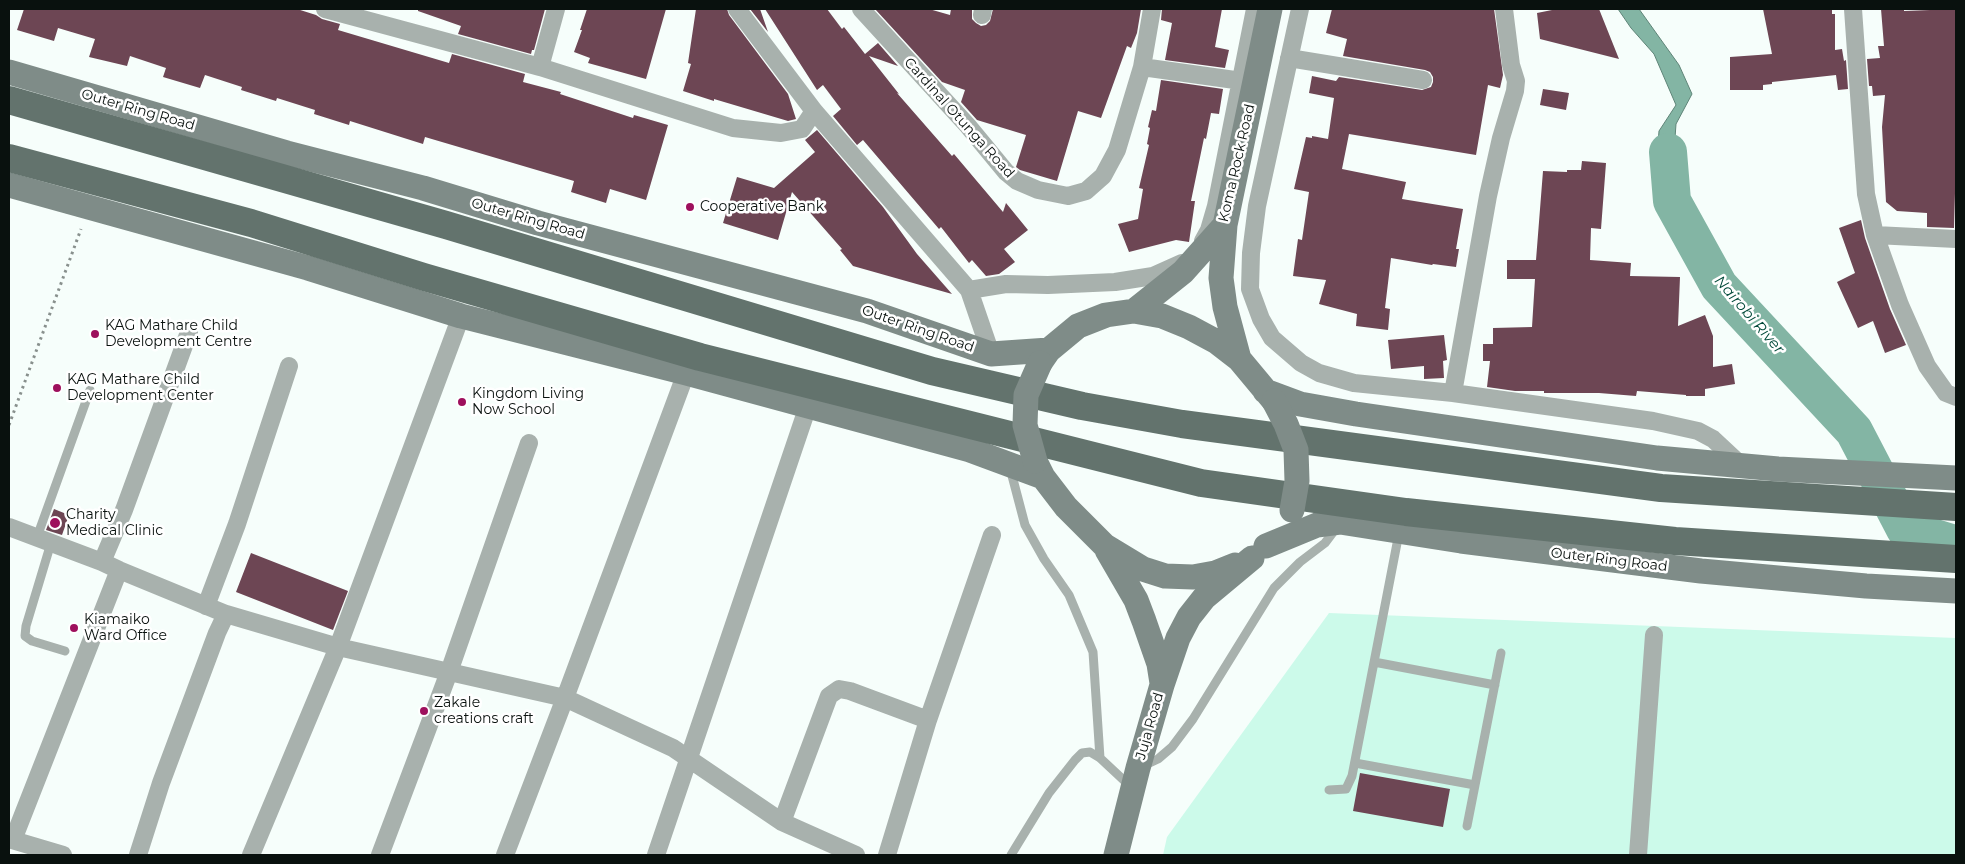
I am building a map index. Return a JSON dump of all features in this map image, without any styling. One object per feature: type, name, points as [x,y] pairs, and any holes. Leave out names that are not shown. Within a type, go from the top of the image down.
[{"type":"main road","name":"Koma Rock Road","points":[[1134,311],[1183,272],[1225,225],[1270,9]]},
{"type":"main road","name":"Outer Ring Road","points":[[9,72],[286,153],[423,188],[538,223],[867,311],[991,354],[1044,357]]},
{"type":"main road","name":"Outer Ring Road","points":[[9,100],[446,225],[932,371],[1054,400],[1182,424],[1661,488],[1832,501],[1956,507]]},
{"type":"main road","name":"Outer Ring Road","points":[[9,158],[251,223],[424,277],[700,358],[1201,483],[1406,512],[1675,541],[1956,559]]},
{"type":"main road","points":[[9,184],[308,268],[461,316],[686,373],[970,450],[1009,464],[1039,469]]},
{"type":"main road","points":[[1225,225],[1221,278],[1225,307],[1239,359]]},
{"type":"main road","name":"Outer Ring Road","points":[[1259,552],[1281,529],[1292,510],[1297,481],[1296,450],[1286,424],[1269,396],[1239,359],[1216,342],[1189,327],[1162,316],[1134,311],[1118,312],[1093,319],[1078,326],[1044,357],[1026,395],[1025,415],[1025,425],[1039,469],[1066,507],[1105,546],[1143,569],[1165,576],[1192,577],[1215,573],[1317,525],[1340,522],[1461,541],[1701,571],[1866,586],[1956,590]]},
{"type":"main road","name":"Outer Ring Road","points":[[1269,396],[1300,404],[1426,425],[1657,458],[1814,471],[1956,478]]},
{"type":"main road","name":"Juja Road","points":[[1105,546],[1136,600],[1159,664],[1162,685],[1116,855]]},
{"type":"main road","points":[[1162,685],[1178,638],[1189,617],[1204,598],[1259,552]]},
{"type":"street","points":[[325,9],[540,67],[733,128],[781,133],[802,129],[814,112]]},
{"type":"street","points":[[540,67],[556,9]]},
{"type":"street","points":[[737,9],[814,112],[969,290],[991,354]]},
{"type":"street","name":"Cardinal Otunga Road","points":[[861,9],[1017,182],[1056,195],[1068,196],[1086,191],[1104,176],[1117,150],[1142,67],[1152,9]]},
{"type":"street","points":[[969,290],[1006,284],[1048,285],[1115,282],[1153,276],[1182,263],[1200,247],[1209,230],[1216,206],[1255,9]]},
{"type":"street","points":[[1300,9],[1257,206],[1251,253],[1250,289],[1261,318],[1272,338],[1300,364],[1319,373],[1354,383],[1453,393],[1653,420],[1689,429],[1713,439],[1742,466]]},
{"type":"street","points":[[1453,393],[1488,196],[1501,138],[1516,90],[1504,9]]},
{"type":"street","points":[[1853,9],[1866,194],[1874,235],[1900,305],[1927,366],[1946,393],[1956,397]]},
{"type":"street","points":[[1289,58],[1423,80]]},
{"type":"street","points":[[1142,67],[1242,81]]},
{"type":"street","points":[[1874,235],[1956,239]]},
{"type":"street","points":[[251,855],[338,647],[461,316]]},
{"type":"street","points":[[102,562],[124,510],[189,332]]},
{"type":"street","points":[[206,606],[237,524],[289,366]]},
{"type":"street","points":[[505,855],[686,373]]},
{"type":"street","points":[[656,855],[808,406]]},
{"type":"street","points":[[380,855],[449,672],[530,443]]},
{"type":"street","points":[[9,527],[102,562],[226,614],[338,647],[565,698],[674,748],[782,822],[856,855]]},
{"type":"street","points":[[888,855],[928,720],[992,535]]},
{"type":"street","points":[[63,855],[11,840],[119,570]]},
{"type":"street","points":[[138,855],[161,783],[217,633],[226,614]]},
{"type":"street","points":[[1638,855],[1654,635]]},
{"type":"street","points":[[782,822],[829,696],[839,689],[850,690],[928,720]]},
{"type":"lane","points":[[65,651],[32,641],[25,636],[44,540],[90,390]]},
{"type":"lane","points":[[1009,464],[1025,525],[1044,559],[1070,595],[1093,652],[1100,758]]},
{"type":"lane","points":[[1011,855],[1049,793],[1082,753],[1090,752],[1136,778],[1172,747],[1193,719],[1274,588],[1300,562],[1325,542],[1340,522]]},
{"type":"lane","points":[[1328,790],[1346,789],[1350,783],[1400,532]]},
{"type":"lane","points":[[1467,826],[1501,653]]},
{"type":"lane","points":[[1374,662],[1495,685]]},
{"type":"lane","points":[[1355,763],[1475,785]]},
{"type":"path","points":[[9,425],[89,207]]},
{"type":"shaded area","points":[[1618,9],[1639,9],[1679,65],[1692,94],[1676,124],[1674,152],[1686,174],[1672,201],[1656,169],[1659,131],[1676,105],[1654,54],[1631,28]]},
{"type":"shaded area","points":[[1329,613],[1956,638],[1956,855],[1163,855],[1167,837]]},
{"type":"building","points":[[24,9],[297,9],[340,24],[338,30],[449,63],[452,54],[525,74],[523,82],[561,92],[560,94],[633,118],[634,115],[668,125],[646,200],[610,189],[606,203],[571,192],[574,181],[425,137],[423,144],[350,121],[349,125],[314,114],[315,110],[277,98],[276,101],[241,90],[242,87],[205,75],[200,88],[163,77],[166,68],[130,56],[127,66],[89,57],[95,39],[58,28],[54,41],[17,30]]},
{"type":"building","points":[[418,9],[545,9],[534,50],[532,50],[531,54],[458,34],[461,26],[418,11]]},
{"type":"building","points":[[587,9],[666,9],[646,79],[588,63],[590,58],[574,52]]},
{"type":"building","points":[[696,9],[727,9],[729,15],[788,94],[796,119],[788,121],[683,91],[691,64],[688,63]]},
{"type":"building","points":[[750,9],[760,9],[768,32]]},
{"type":"building","points":[[765,9],[827,9],[865,54],[878,43],[898,66],[869,56],[899,94],[897,93],[952,156],[954,154],[1003,212],[1006,203],[1028,230],[1004,249],[1015,262],[999,274],[986,276],[972,260],[969,263],[941,227],[939,229],[863,140],[857,145],[833,116],[841,109],[823,85],[817,90]]},
{"type":"building","points":[[875,9],[929,9],[950,15],[951,9],[972,9],[972,19],[981,26],[986,25],[990,21],[993,9],[1141,9],[1137,33],[1131,48],[1127,46],[1101,118],[1078,111],[1057,181],[1020,170],[1016,167],[1026,135],[977,120],[961,102],[965,90],[942,82]]},
{"type":"building","points":[[1162,9],[1222,9],[1215,47],[1229,50],[1225,68],[1165,60],[1172,23],[1161,20]]},
{"type":"building","points":[[1332,9],[1494,9],[1503,75],[1500,88],[1488,85],[1476,155],[1349,134],[1342,169],[1406,182],[1402,199],[1463,209],[1456,249],[1459,249],[1456,267],[1391,258],[1385,308],[1390,309],[1388,330],[1356,326],[1357,314],[1319,304],[1326,280],[1293,276],[1298,239],[1302,240],[1309,192],[1294,189],[1306,137],[1312,138],[1312,136],[1328,139],[1334,98],[1309,93],[1312,76],[1336,81],[1339,77],[1422,90],[1431,87],[1433,77],[1430,72],[1425,70],[1343,56],[1347,39],[1326,33]]},
{"type":"building","points":[[1557,9],[1599,9],[1619,59],[1540,39],[1537,13]]},
{"type":"building","points":[[1763,9],[1832,9],[1832,14],[1835,14],[1835,50],[1842,49],[1844,61],[1846,60],[1848,89],[1838,90],[1836,75],[1772,82],[1772,84],[1763,85],[1763,90],[1730,90],[1730,57],[1772,54]]},
{"type":"building","points":[[1881,9],[1904,9],[1904,11],[1956,9],[1954,228],[1927,227],[1927,213],[1897,211],[1886,202],[1882,127],[1885,95],[1873,96],[1872,86],[1869,86],[1867,59],[1880,58],[1878,46],[1884,46]]},
{"type":"building","points":[[1161,80],[1223,89],[1219,114],[1211,113],[1206,139],[1204,138],[1191,201],[1195,201],[1189,242],[1176,240],[1129,252],[1118,224],[1138,219],[1143,189],[1139,188],[1149,145],[1147,144],[1150,128],[1148,127],[1152,110],[1156,111]]},
{"type":"building","points":[[1543,89],[1569,93],[1566,110],[1540,105]]},
{"type":"building","points":[[817,130],[883,207],[917,254],[952,294],[853,266],[840,250],[842,249],[792,192],[778,240],[723,223],[737,177],[774,188],[815,152],[805,140]]},
{"type":"building","points":[[1582,161],[1606,163],[1601,229],[1591,228],[1590,260],[1631,263],[1630,276],[1680,277],[1678,326],[1705,315],[1713,336],[1713,367],[1732,364],[1735,384],[1705,389],[1705,396],[1637,391],[1636,396],[1599,393],[1544,393],[1544,391],[1515,391],[1487,387],[1490,361],[1483,361],[1483,344],[1493,344],[1493,328],[1532,327],[1535,279],[1507,279],[1507,260],[1536,260],[1543,171],[1567,172],[1567,170],[1581,170]]},
{"type":"building","points":[[1861,220],[1865,238],[1890,309],[1906,345],[1885,353],[1873,321],[1858,328],[1837,282],[1855,273],[1839,228]]},
{"type":"building","points":[[1444,335],[1447,360],[1443,361],[1444,378],[1424,379],[1424,366],[1391,369],[1388,340]]},
{"type":"building","name":"Charity Medical Clinic","points":[[54,509],[69,515],[62,535],[46,530]]},
{"type":"building","points":[[251,553],[348,591],[333,630],[236,592]]},
{"type":"building","points":[[1360,773],[1450,789],[1443,827],[1353,811]]},
{"type":"waterway","name":"Nairobi River","points":[[1668,152],[1672,201],[1719,286],[1854,431],[1905,529],[1951,543],[1956,547]]},
{"type":"place","name":"Cooperative Bank","points":[[690,207]]},
{"type":"place","name":"KAG Mathare Child Development Centre","points":[[95,334]]},
{"type":"place","name":"KAG Mathare Child Development Center","points":[[57,388]]},
{"type":"place","name":"Kingdom Living Now School","points":[[462,402]]},
{"type":"place","name":"Charity Medical Clinic","points":[[55,523]]},
{"type":"place","name":"Kiamaiko Ward Office","points":[[74,628]]},
{"type":"place","name":"Zakale creations craft","points":[[424,711]]}]
